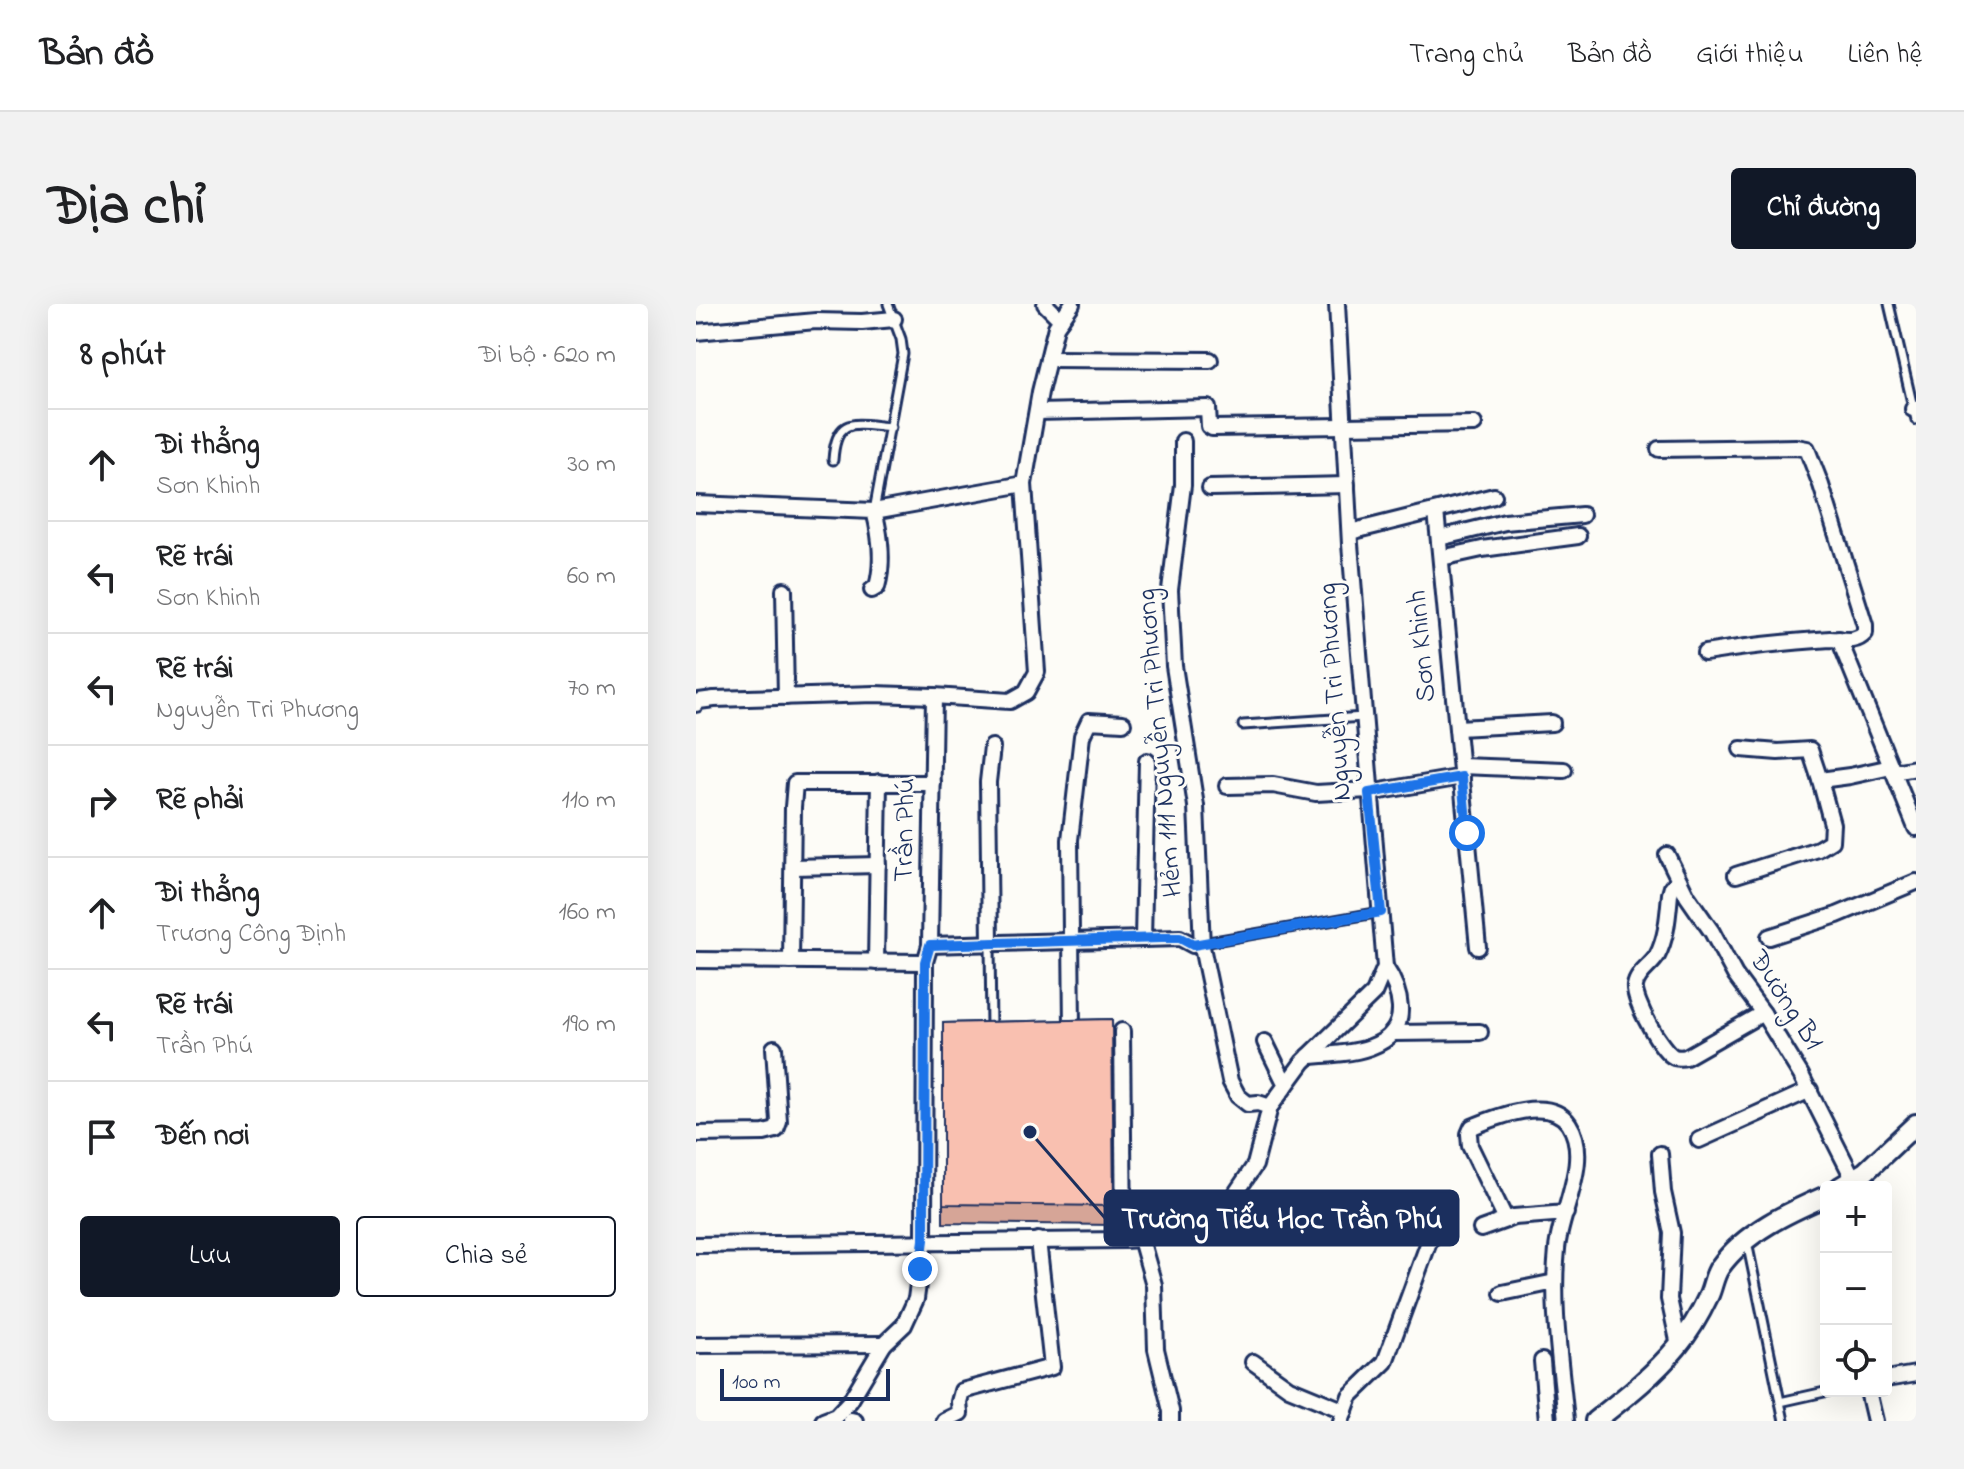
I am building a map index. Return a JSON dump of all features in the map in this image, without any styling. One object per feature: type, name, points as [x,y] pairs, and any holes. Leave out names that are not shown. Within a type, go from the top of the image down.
[{"type":"street","points":[[1045,304],[1061,320]]},
{"type":"street","points":[[696,704],[714,699],[874,694],[1010,701],[1026,692],[1037,672],[1024,484],[1056,327],[1072,304]]},
{"type":"street","name":"Nguyễn Tri Phương","points":[[1337,304],[1369,792],[1385,967],[1394,980],[1400,1004],[1398,1026],[1392,1033]]},
{"type":"street","points":[[696,332],[816,321],[894,319]]},
{"type":"street","points":[[1048,359],[1210,360]]},
{"type":"street","points":[[1037,412],[1208,408],[1209,426],[1212,428],[1474,424]]},
{"type":"street","name":"Hẻm 111 Nguyễn Tri Phương","points":[[1183,441],[1183,485],[1170,590],[1174,666],[1196,806],[1203,943],[1230,1081],[1238,1096],[1248,1104],[1270,1107]]},
{"type":"street","points":[[1659,449],[1807,449],[1865,625],[1865,633],[1861,637],[1848,641],[1773,642],[1705,653]]},
{"type":"street","points":[[696,504],[874,511],[1024,484]]},
{"type":"street","points":[[1210,488],[1347,485]]},
{"type":"street","points":[[1350,532],[1494,496]]},
{"type":"street","points":[[872,590],[877,587],[881,563],[880,531],[874,511]]},
{"type":"street","name":"Sơn Khinh","points":[[1436,511],[1478,947]]},
{"type":"street","points":[[1439,538],[1505,522],[1582,515]]},
{"type":"street","points":[[1441,558],[1578,536]]},
{"type":"street","points":[[784,590],[786,697]]},
{"type":"street","points":[[1839,639],[1916,828]]},
{"type":"street","name":"Trần Phú","points":[[823,1421],[836,1416],[850,1418],[850,1401],[884,1344],[904,1325],[916,1299],[924,1240],[925,962],[930,945],[934,696]]},
{"type":"street","points":[[1072,1027],[1070,840],[1082,736],[1089,721],[1123,723]]},
{"type":"street","points":[[1457,728],[1552,723]]},
{"type":"street","points":[[990,943],[988,782],[992,747]]},
{"type":"street","points":[[1736,875],[1818,849],[1831,841],[1832,824],[1810,750],[1778,752],[1741,749]]},
{"type":"street","points":[[1143,939],[1147,761]]},
{"type":"street","points":[[1820,780],[1916,768]]},
{"type":"street","points":[[1227,786],[1273,785],[1316,793],[1369,792],[1461,772],[1564,770]]},
{"type":"street","points":[[876,962],[879,782]]},
{"type":"street","points":[[791,961],[795,783],[933,783]]},
{"type":"street","name":"Đường B1","points":[[1667,855],[1735,975],[1763,1013],[1810,1090],[1846,1181]]},
{"type":"street","points":[[793,867],[878,865]]},
{"type":"street","points":[[1679,880],[1670,894],[1662,945],[1655,959],[1637,979],[1638,1006],[1670,1055],[1677,1058],[1686,1057],[1763,1013]]},
{"type":"street","points":[[1769,937],[1837,915],[1916,882]]},
{"type":"street","points":[[930,945],[1180,938],[1193,945],[1203,943]]},
{"type":"street","points":[[696,960],[925,962]]},
{"type":"street","points":[[696,1245],[1124,1240],[1141,1239],[1199,1222],[1234,1196],[1255,1165],[1270,1107],[1309,1056],[1374,993],[1385,967]]},
{"type":"street","points":[[1122,1031],[1124,1240]]},
{"type":"street","points":[[1309,1056],[1346,1054],[1365,1049],[1392,1033],[1480,1032]]},
{"type":"street","points":[[1265,1042],[1286,1085]]},
{"type":"street","points":[[696,1134],[776,1130],[779,1122],[774,1048]]},
{"type":"street","points":[[1699,1140],[1810,1090]]},
{"type":"street","points":[[1506,1220],[1470,1146],[1472,1127],[1505,1114],[1528,1110],[1559,1115],[1569,1123],[1577,1144],[1574,1184],[1557,1247],[1555,1282],[1566,1421]]},
{"type":"street","points":[[1850,1181],[1876,1163],[1916,1124]]},
{"type":"street","points":[[1660,1154],[1663,1192],[1672,1233],[1669,1299],[1679,1345]]},
{"type":"street","points":[[1595,1421],[1649,1378],[1679,1345],[1709,1296],[1718,1268],[1746,1240],[1793,1210],[1820,1199]]},
{"type":"street","points":[[1481,1229],[1514,1217],[1566,1213]]},
{"type":"street","points":[[1141,1239],[1154,1285],[1156,1349],[1171,1421]]},
{"type":"street","points":[[1253,1362],[1289,1388],[1343,1416],[1350,1396],[1385,1362],[1430,1239]]},
{"type":"street","points":[[944,1421],[960,1413],[962,1391],[1052,1367],[1038,1240]]},
{"type":"street","points":[[1502,1293],[1555,1282]]},
{"type":"street","points":[[696,1345],[884,1344]]},
{"type":"street","points":[[1542,1361],[1547,1421]]},
{"type":"street","points":[[1892,1378],[1916,1374]]},
{"type":"street","points":[[1869,1397],[1875,1421]]},
{"type":"lane","points":[[874,511],[903,354],[888,304]]},
{"type":"lane","points":[[1889,304],[1915,412]]},
{"type":"lane","points":[[833,460],[834,442],[842,428],[849,424],[891,427]]},
{"type":"lane","points":[[1243,725],[1364,717]]},
{"type":"lane","points":[[1203,943],[1381,912]]},
{"type":"lane","points":[[990,943],[991,1029]]},
{"type":"lane","points":[[1746,1240],[1784,1421]]},
{"type":"lane","points":[[1780,1402],[1820,1393]]},
{"type":"building","points":[[1112,1019],[1114,1206],[943,1204],[943,1023]]},
{"type":"place","name":"Trường Tiểu Học Trần Phú","points":[[1030,1132]]},
{"type":"route","points":[[920,1269],[924,1240],[925,962],[930,945],[1180,938],[1193,945],[1381,912],[1369,793],[1462,777],[1467,833]]}]
